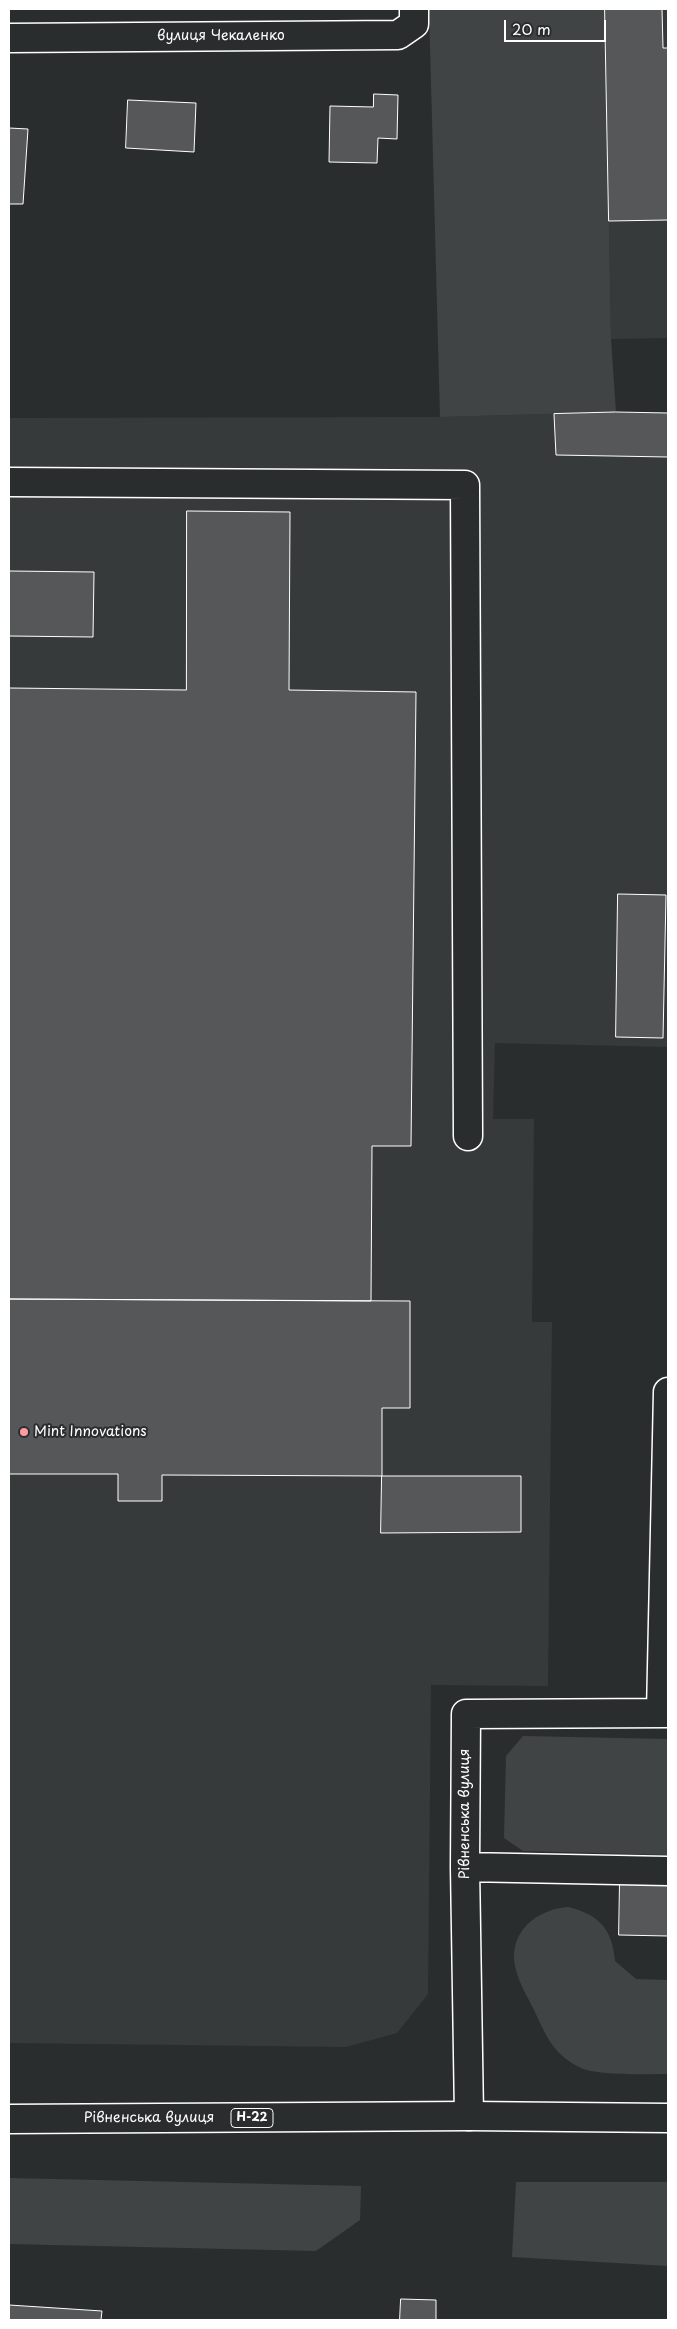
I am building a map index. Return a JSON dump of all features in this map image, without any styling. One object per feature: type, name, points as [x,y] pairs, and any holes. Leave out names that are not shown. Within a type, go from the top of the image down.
[{"type":"street","name":"вулиця Чекаленко","points":[[9,38],[398,35],[414,24],[414,9]]},
{"type":"street","points":[[9,482],[465,485],[468,1136]]},
{"type":"street","points":[[664,1713],[668,1392]]},
{"type":"street","name":"Рівненська вулиця","points":[[469,2116],[464,1867],[466,1714],[664,1713]]},
{"type":"street","points":[[464,1867],[668,1871]]},
{"type":"street","name":"Рівненська вулиця","points":[[9,2119],[469,2116],[668,2118]]},
{"type":"shaded area","points":[[429,9],[605,9],[611,339],[616,412],[440,417]]},
{"type":"shaded area","points":[[605,9],[668,9],[668,338],[611,339]]},
{"type":"shaded area","points":[[616,412],[668,413],[668,1047],[495,1043],[493,1119],[534,1119],[532,1322],[552,1322],[548,1686],[431,1685],[428,1994],[397,2033],[346,2047],[9,2043],[9,418],[440,417]]},
{"type":"shaded area","points":[[523,1736],[668,1739],[668,1855],[523,1851],[504,1838],[506,1756]]},
{"type":"shaded area","points":[[568,1907],[588,1914],[602,1925],[611,1940],[615,1961],[636,1979],[668,1980],[668,2074],[589,2071],[563,2057],[546,2035],[517,1975],[514,1957],[515,1945],[526,1926],[535,1918],[556,1909]]},
{"type":"shaded area","points":[[9,2178],[361,2186],[360,2220],[316,2251],[9,2244]]},
{"type":"shaded area","points":[[516,2182],[668,2182],[668,2266],[512,2257]]},
{"type":"building","points":[[605,9],[662,9],[663,48],[668,48],[668,220],[609,221]]},
{"type":"building","points":[[374,94],[398,95],[397,139],[378,138],[377,163],[329,162],[330,106],[373,107]]},
{"type":"building","points":[[128,100],[196,103],[194,152],[126,148]]},
{"type":"building","points":[[9,128],[28,129],[23,204],[9,204]]},
{"type":"building","points":[[668,413],[668,457],[556,455],[554,414]]},
{"type":"building","points":[[187,511],[290,512],[289,690],[416,692],[411,1146],[372,1146],[371,1301],[9,1299],[9,688],[186,690]]},
{"type":"building","points":[[9,571],[94,572],[93,637],[9,636]]},
{"type":"building","points":[[618,894],[666,895],[663,1038],[616,1037]]},
{"type":"building","points":[[9,1299],[410,1301],[410,1408],[382,1408],[382,1476],[162,1475],[162,1501],[118,1501],[118,1474],[9,1474]]},
{"type":"building","points":[[382,1476],[521,1476],[521,1532],[381,1533]]},
{"type":"building","points":[[620,1878],[668,1879],[668,1936],[619,1935]]},
{"type":"building","points":[[401,2299],[436,2300],[436,2320],[400,2320]]},
{"type":"building","points":[[9,2305],[102,2311],[101,2320],[9,2320]]},
{"type":"place","name":"Mint Innovations","points":[[24,1432]]}]
